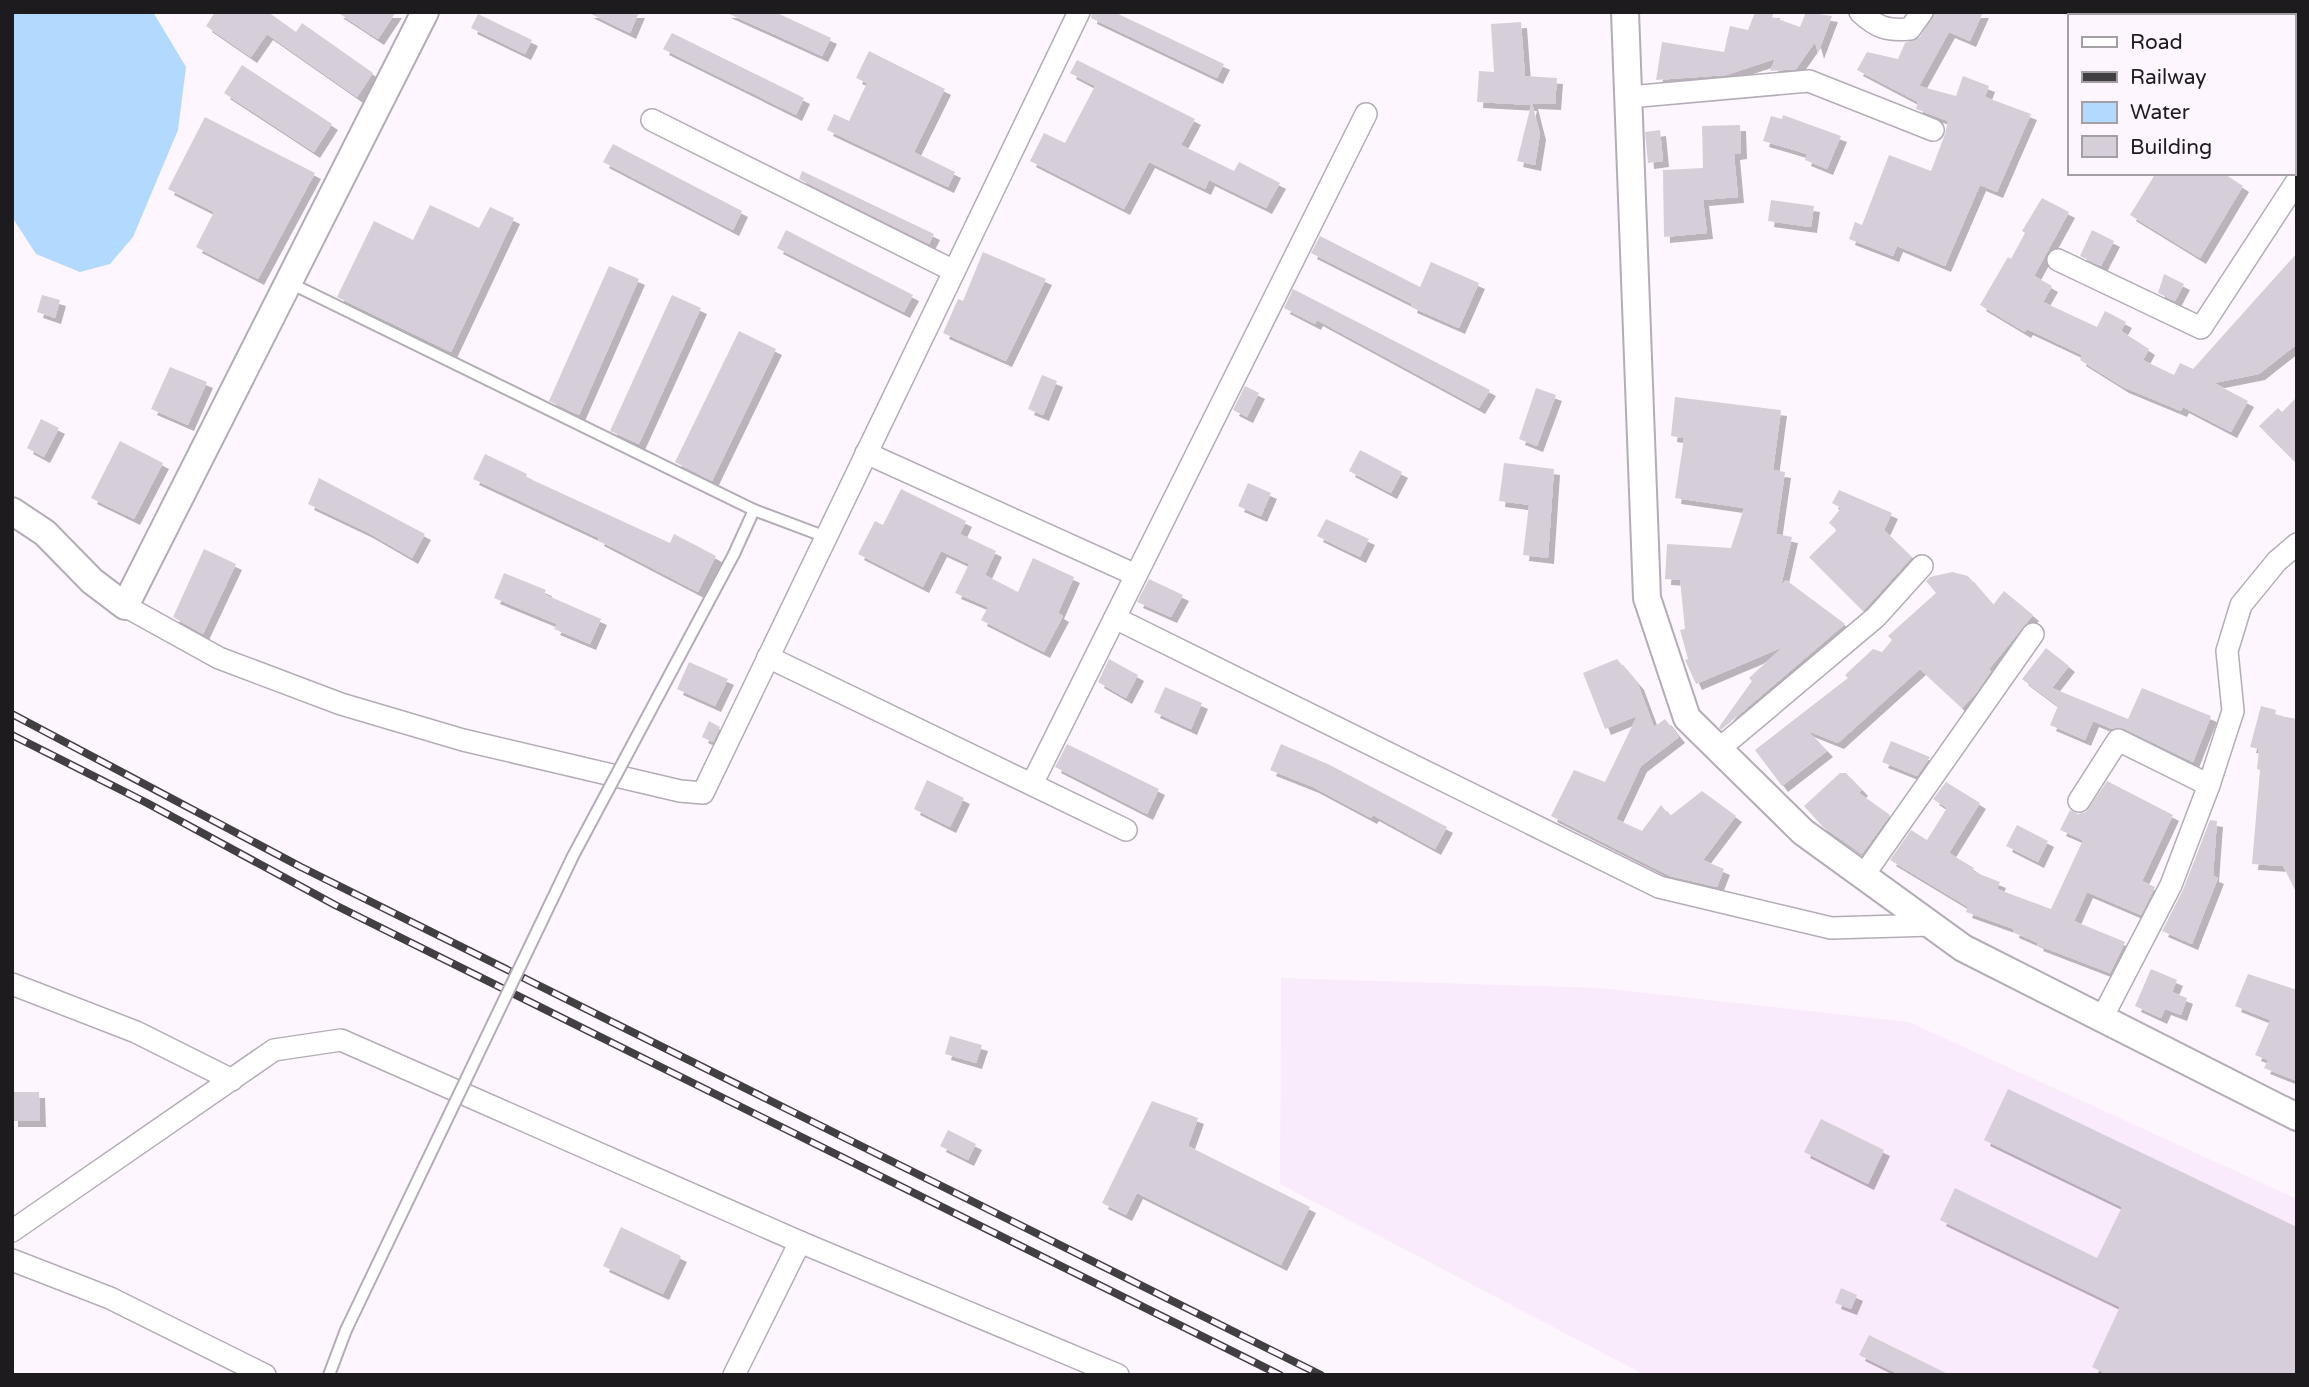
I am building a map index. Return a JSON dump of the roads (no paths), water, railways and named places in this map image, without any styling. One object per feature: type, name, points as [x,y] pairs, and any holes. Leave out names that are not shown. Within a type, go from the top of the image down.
[{"type":"street","points":[[125,606],[425,12]]},
{"type":"street","points":[[1625,12],[1647,598],[1687,718],[1803,832],[1964,948],[2297,1117]]},
{"type":"street","points":[[1860,12],[1881,29],[1898,30],[1910,29],[1922,12]]},
{"type":"street","points":[[12,511],[45,533],[92,581],[125,606],[219,658],[341,704],[463,740],[680,791],[703,793],[1076,13]]},
{"type":"street","points":[[1629,97],[1810,81],[1933,130]]},
{"type":"street","points":[[1032,785],[1366,114]]},
{"type":"street","points":[[652,120],[954,271]]},
{"type":"street","points":[[2058,260],[2201,328],[2297,181]]},
{"type":"street","points":[[866,453],[1136,575]]},
{"type":"street","points":[[2102,1018],[2171,885],[2209,785],[2232,711],[2227,651],[2241,605],[2277,561],[2297,544]]},
{"type":"street","points":[[1719,749],[1875,617],[1922,566]]},
{"type":"street","points":[[1115,618],[1659,887],[1831,928],[1932,925]]},
{"type":"street","points":[[1863,876],[2033,634]]},
{"type":"street","points":[[768,657],[1126,830]]},
{"type":"street","points":[[2079,800],[2119,740],[2209,785]]},
{"type":"street","points":[[12,984],[136,1032],[232,1080]]},
{"type":"street","points":[[12,1231],[274,1050],[341,1040],[800,1242],[1118,1375]]},
{"type":"street","points":[[734,1375],[800,1242]]},
{"type":"street","points":[[12,1259],[110,1298],[265,1375]]},
{"type":"lane","points":[[288,282],[754,510],[826,537]]},
{"type":"lane","points":[[329,1375],[346,1330],[573,856],[734,554],[754,510]]},
{"type":"water","points":[[12,12],[153,12],[186,67],[178,130],[133,237],[110,264],[80,272],[36,254],[12,217]]},
{"type":"railway","points":[[12,714],[301,867],[1321,1375]]},
{"type":"railway","points":[[12,735],[147,803],[335,905],[1280,1375]]}]
